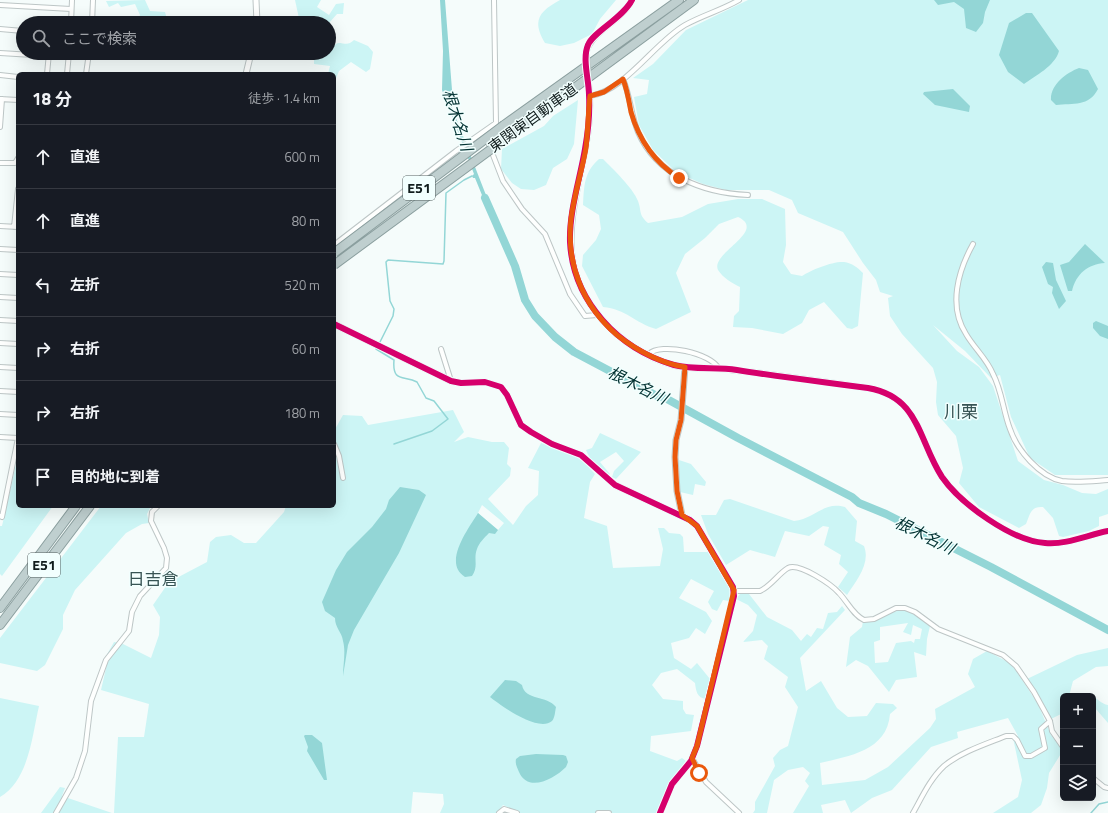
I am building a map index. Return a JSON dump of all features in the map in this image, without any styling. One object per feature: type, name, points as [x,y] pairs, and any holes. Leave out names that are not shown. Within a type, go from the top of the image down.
[{"type":"highway","name":"東関東自動車道","points":[[336,251],[504,125],[679,0]]},
{"type":"highway","name":"東関東自動車道","points":[[336,264],[694,0]]},
{"type":"highway","name":"E51","points":[[0,608],[75,508]]},
{"type":"highway","name":"E51","points":[[0,625],[88,508]]},
{"type":"street","points":[[71,16],[72,0]]},
{"type":"street","points":[[92,16],[93,0]]},
{"type":"street","points":[[256,0],[257,16]]},
{"type":"street","points":[[336,243],[458,149],[496,123],[494,0]]},
{"type":"street","points":[[632,0],[619,16],[588,43],[586,52],[589,94],[586,146],[572,218],[570,242],[576,275],[582,291],[598,315],[620,337],[664,361],[685,367],[719,368],[868,388],[887,393],[903,403],[911,412],[936,466],[947,483],[968,504],[994,522],[1026,539],[1046,543],[1061,543],[1108,531]]},
{"type":"street","points":[[589,94],[604,92],[623,79],[685,25],[739,0]]},
{"type":"street","points":[[0,5],[71,10]]},
{"type":"street","points":[[0,29],[16,30]]},
{"type":"street","points":[[0,53],[16,54]]},
{"type":"street","points":[[47,72],[48,60]]},
{"type":"street","points":[[67,72],[68,60]]},
{"type":"street","points":[[86,72],[88,60]]},
{"type":"street","points":[[246,72],[249,60]]},
{"type":"street","points":[[0,76],[16,77]]},
{"type":"street","points":[[623,79],[633,117],[645,146],[667,170],[692,184],[708,189],[729,194],[748,195]]},
{"type":"street","points":[[0,127],[1,99],[16,100]]},
{"type":"street","points":[[482,132],[491,146],[503,181],[522,209],[544,234],[564,280],[579,308],[585,316],[598,315]]},
{"type":"street","points":[[0,163],[15,163],[16,161]]},
{"type":"street","points":[[0,226],[16,227]]},
{"type":"street","points":[[973,244],[965,258],[959,280],[957,295],[959,319],[965,333],[994,376],[1013,439],[1029,460],[1054,478],[1072,481],[1108,480]]},
{"type":"street","points":[[0,249],[16,250]]},
{"type":"street","points":[[0,274],[16,275]]},
{"type":"street","points":[[0,297],[16,298]]},
{"type":"street","points":[[0,320],[16,321]]},
{"type":"street","points":[[336,325],[451,381],[461,383],[485,382],[501,388],[507,395],[518,419],[524,428],[552,444],[581,455],[615,485],[682,515],[697,526],[734,590],[697,746],[692,758],[672,784],[660,813]]},
{"type":"street","points":[[0,343],[16,344]]},
{"type":"street","points":[[441,349],[451,381]]},
{"type":"street","points":[[649,354],[654,350],[691,352],[716,364],[719,368]]},
{"type":"street","points":[[0,367],[16,368]]},
{"type":"street","points":[[682,515],[677,491],[675,457],[681,416],[685,367]]},
{"type":"street","points":[[0,391],[16,392]]},
{"type":"street","points":[[0,414],[16,415]]},
{"type":"street","points":[[0,437],[16,438]]},
{"type":"street","points":[[0,516],[2,517],[16,448]]},
{"type":"street","points":[[336,449],[339,456],[343,478]]},
{"type":"street","points":[[56,813],[76,778],[85,751],[91,701],[106,660],[129,631],[132,612],[140,596],[166,568],[167,558],[164,548],[151,521],[152,512],[156,508]]},
{"type":"street","points":[[734,590],[760,591],[788,568],[795,567],[803,569],[834,588],[861,618],[874,619],[896,608],[910,610],[938,628],[1004,655],[1012,661],[1034,692],[1050,722],[1052,731],[1060,743]]},
{"type":"street","points":[[913,813],[921,797],[939,772],[953,760],[1006,736],[1013,736],[1017,740],[1025,756],[1031,756],[1045,748],[1041,729],[1050,722]]},
{"type":"street","points":[[692,758],[706,782],[739,813]]},
{"type":"street","points":[[1096,780],[1104,787],[1108,788]]},
{"type":"street","points":[[499,813],[504,809],[517,813]]},
{"type":"street","points":[[598,813],[609,813]]},
{"type":"shaded area","points":[[145,0],[150,11],[165,12],[166,16],[140,16],[135,4],[121,7],[118,3],[109,7],[106,1]]},
{"type":"shaded area","points":[[295,0],[321,0],[317,7],[329,15],[336,4],[344,3],[343,14],[337,14],[335,16],[298,16]]},
{"type":"shaded area","points":[[440,0],[445,0],[452,90],[449,100],[491,208],[486,205],[475,178],[472,176],[474,174],[442,90],[443,51]]},
{"type":"shaded area","points":[[560,0],[616,0],[600,19],[592,34],[574,43],[560,46],[545,43],[541,35],[538,22],[543,12],[547,8]]},
{"type":"shaded area","points":[[748,0],[1108,0],[1108,475],[1055,475],[1030,458],[1011,417],[1000,375],[991,378],[965,351],[933,325],[957,351],[979,367],[993,386],[1018,461],[1044,480],[1063,485],[1082,493],[1096,494],[1108,489],[1108,514],[1099,517],[1099,526],[1089,531],[1063,537],[1059,536],[1053,518],[1043,507],[1035,508],[1031,512],[1026,524],[1019,528],[979,507],[959,483],[963,468],[956,436],[938,415],[936,402],[937,382],[933,368],[902,334],[890,316],[888,298],[893,296],[880,292],[876,280],[843,232],[798,213],[792,200],[769,190],[726,190],[703,184],[676,172],[653,150],[639,125],[634,97],[647,94],[649,80],[633,78],[653,64],[686,30]]},
{"type":"shaded area","points":[[934,0],[990,0],[985,12],[983,23],[976,32],[966,28],[964,9],[954,2],[938,5]]},
{"type":"shaded area","points":[[1026,13],[1032,13],[1059,51],[1049,66],[1024,84],[1008,72],[999,55],[1009,23]]},
{"type":"shaded area","points":[[354,40],[368,46],[373,52],[370,69],[366,72],[351,62],[339,71],[336,78],[336,72],[328,72],[330,66],[314,64],[314,60],[336,60],[336,44],[338,43],[348,44]]},
{"type":"shaded area","points":[[1079,68],[1088,70],[1098,89],[1090,99],[1080,103],[1056,105],[1051,100],[1053,89],[1064,76]]},
{"type":"shaded area","points":[[953,89],[970,106],[969,112],[935,105],[923,94],[924,92]]},
{"type":"shaded area","points":[[578,100],[574,144],[567,159],[553,168],[546,185],[534,190],[521,189],[512,183],[501,169],[502,149],[544,126],[553,116]]},
{"type":"shaded area","points":[[599,159],[603,159],[632,190],[638,201],[641,215],[648,223],[682,217],[708,204],[738,199],[762,199],[785,209],[786,245],[783,262],[791,274],[802,276],[822,266],[839,262],[850,263],[863,273],[858,326],[852,329],[847,328],[824,302],[809,310],[802,323],[783,334],[752,328],[733,327],[734,316],[739,311],[740,287],[722,275],[718,270],[718,263],[743,235],[746,229],[745,223],[738,217],[719,224],[705,238],[685,254],[676,273],[691,312],[656,329],[618,310],[603,307],[582,266],[583,255],[596,240],[601,229],[599,215],[583,205],[588,174],[590,169]]},
{"type":"shaded area","points":[[1085,244],[1105,263],[1093,265],[1084,271],[1076,280],[1072,291],[1068,291],[1060,265],[1069,262]]},
{"type":"shaded area","points":[[1046,262],[1053,263],[1056,280],[1066,301],[1059,309],[1052,293],[1053,287],[1048,284],[1042,267]]},
{"type":"shaded area","points":[[1096,321],[1108,326],[1108,339],[1100,336],[1093,328],[1093,323]]},
{"type":"shaded area","points":[[453,410],[464,432],[454,442],[468,437],[492,442],[504,442],[509,448],[507,464],[511,468],[510,476],[488,499],[513,525],[526,506],[538,495],[539,471],[528,468],[541,443],[565,451],[577,457],[595,474],[590,482],[584,518],[607,526],[613,568],[660,566],[663,549],[658,528],[664,528],[669,533],[680,534],[683,537],[684,552],[708,552],[728,583],[730,588],[729,601],[723,600],[717,611],[712,609],[708,602],[714,591],[691,579],[679,598],[706,612],[712,621],[705,634],[696,628],[689,638],[671,643],[674,658],[691,669],[697,663],[710,679],[706,699],[699,696],[695,683],[677,669],[661,673],[652,685],[663,699],[683,701],[683,709],[686,714],[694,715],[691,731],[651,736],[650,751],[677,761],[682,758],[686,761],[671,781],[657,813],[520,813],[503,805],[497,813],[440,813],[444,804],[443,794],[413,792],[411,813],[114,813],[118,737],[144,737],[149,704],[101,690],[107,664],[105,658],[114,642],[121,643],[151,658],[159,635],[160,617],[153,605],[169,582],[207,562],[210,542],[216,537],[231,535],[244,543],[256,543],[284,512],[285,508],[336,508],[336,427],[343,415],[362,416],[368,425]],"holes":[[[482,505],[504,523],[498,530],[478,513]]]},
{"type":"shaded area","points":[[600,433],[641,452],[616,479],[612,477],[614,471],[624,461],[616,452],[600,462],[610,474],[608,476],[595,465],[586,450],[592,448]]},
{"type":"shaded area","points":[[679,460],[691,464],[706,482],[705,486],[695,484],[693,495],[680,492],[677,470]]},
{"type":"shaded area","points":[[16,465],[16,508],[52,508],[2,576],[0,574],[0,526],[2,526]]},
{"type":"shaded area","points":[[400,487],[419,490],[426,495],[399,553],[354,630],[348,645],[343,676],[344,650],[342,638],[336,625],[335,618],[325,611],[322,602],[336,570],[347,552],[372,527],[386,509],[389,500]]},
{"type":"shaded area","points":[[730,499],[794,521],[801,520],[831,506],[845,507],[857,521],[855,541],[864,546],[866,553],[866,559],[862,572],[847,595],[838,587],[848,572],[839,564],[841,555],[824,545],[829,527],[823,526],[809,536],[785,531],[775,557],[750,550],[726,565],[708,534],[701,515],[716,515],[724,500]]},
{"type":"shaded area","points":[[99,508],[150,508],[147,514],[149,523],[142,524],[126,533],[75,590],[63,615],[63,629],[45,665],[37,671],[0,663],[0,638]]},
{"type":"shaded area","points":[[478,513],[498,530],[495,534],[489,533],[480,543],[476,553],[476,566],[474,572],[472,576],[465,577],[459,571],[456,563],[457,555],[464,536]]},
{"type":"shaded area","points":[[740,594],[749,594],[767,617],[792,630],[801,641],[807,634],[811,637],[817,628],[823,629],[828,613],[837,612],[842,606],[845,610],[800,658],[806,691],[821,681],[837,708],[848,717],[867,716],[876,703],[893,704],[897,708],[890,714],[887,726],[882,736],[874,744],[865,750],[843,758],[820,763],[822,785],[865,780],[888,767],[930,728],[936,719],[935,709],[975,687],[968,674],[973,659],[987,651],[1008,662],[1015,669],[1038,704],[1051,735],[1060,746],[1060,755],[1049,773],[1047,788],[1041,805],[1031,813],[993,813],[1018,797],[1022,780],[1013,738],[1018,736],[1008,718],[957,732],[958,738],[931,747],[892,790],[872,798],[851,813],[845,800],[821,805],[823,813],[793,813],[809,786],[805,781],[810,773],[803,767],[788,770],[774,780],[767,813],[753,813],[755,810],[755,802],[775,766],[773,758],[780,750],[788,746],[798,707],[785,687],[788,677],[764,659],[768,646],[762,640],[743,642],[753,631],[757,615],[748,605],[736,599]]},
{"type":"shaded area","points":[[905,610],[911,612],[930,626],[927,639],[926,656],[914,652],[917,677],[896,680],[889,692],[868,666],[856,660],[846,667],[850,637],[862,627],[863,621],[874,620]],"holes":[[[908,623],[903,632],[911,635],[913,625],[922,629],[920,639],[915,639],[914,643],[911,641],[896,643],[888,662],[875,663],[874,642],[880,640],[880,627]]]},
{"type":"shaded area","points":[[1108,648],[1108,666],[1096,667],[1073,681],[1070,693],[1060,693],[1060,714],[1051,719],[1027,679],[1077,655]]},
{"type":"shaded area","points":[[505,680],[516,681],[522,685],[527,694],[552,703],[556,707],[553,720],[546,724],[529,721],[510,711],[490,697]]},
{"type":"shaded area","points":[[0,698],[39,706],[28,756],[23,769],[10,789],[0,797]]},
{"type":"shaded area","points":[[1096,698],[1108,705],[1108,723],[1096,709]]},
{"type":"shaded area","points":[[312,735],[322,743],[327,780],[324,780],[307,751],[308,747],[304,736]]},
{"type":"shaded area","points":[[536,754],[563,755],[566,756],[568,762],[566,767],[555,776],[541,782],[528,782],[519,772],[516,759],[520,756]]},
{"type":"shaded area","points":[[60,787],[65,788],[62,796],[112,813],[41,813]]},
{"type":"waterway","points":[[379,344],[393,316],[394,309],[390,301],[386,262],[388,260],[443,264],[446,193],[472,176]]},
{"type":"waterway","name":"根木名川","points":[[485,198],[515,266],[525,300],[535,316],[555,337],[574,352],[657,396],[667,399],[738,438],[852,497],[859,503],[886,514],[991,567],[1108,630]]},
{"type":"waterway","points":[[377,347],[376,349],[394,360],[394,367],[397,375],[417,382],[426,398],[434,401],[448,419],[432,431],[394,444]]},
{"type":"waterway","points":[[1091,813],[1099,804],[1108,802]]},
{"type":"cycle path","points":[[632,0],[622,13],[591,40],[586,51],[586,70],[589,89],[587,136],[571,219],[570,242],[573,264],[580,284],[589,303],[602,320],[617,335],[635,347],[654,358],[681,367],[737,370],[868,388],[885,393],[898,400],[908,410],[916,422],[934,463],[942,477],[961,498],[988,519],[1018,536],[1032,541],[1045,543],[1061,543],[1108,531]]},
{"type":"cycle path","points":[[336,325],[451,381],[461,383],[485,382],[501,387],[507,395],[521,425],[552,444],[581,455],[615,485],[690,520],[697,526],[733,587],[734,596],[697,746],[691,761],[672,784],[660,813]]},
{"type":"district","name":"川栗","points":[[961,412]]},
{"type":"district","name":"日吉倉","points":[[153,579]]},
{"type":"route","points":[[679,178],[667,170],[645,146],[633,117],[623,79],[604,92],[590,96],[586,146],[572,218],[570,242],[576,275],[582,291],[598,315],[607,326],[620,337],[632,345],[664,361],[685,367],[681,420],[676,440],[675,457],[677,491],[682,515],[697,526],[734,590],[734,596],[697,746],[692,758],[699,773]]}]
